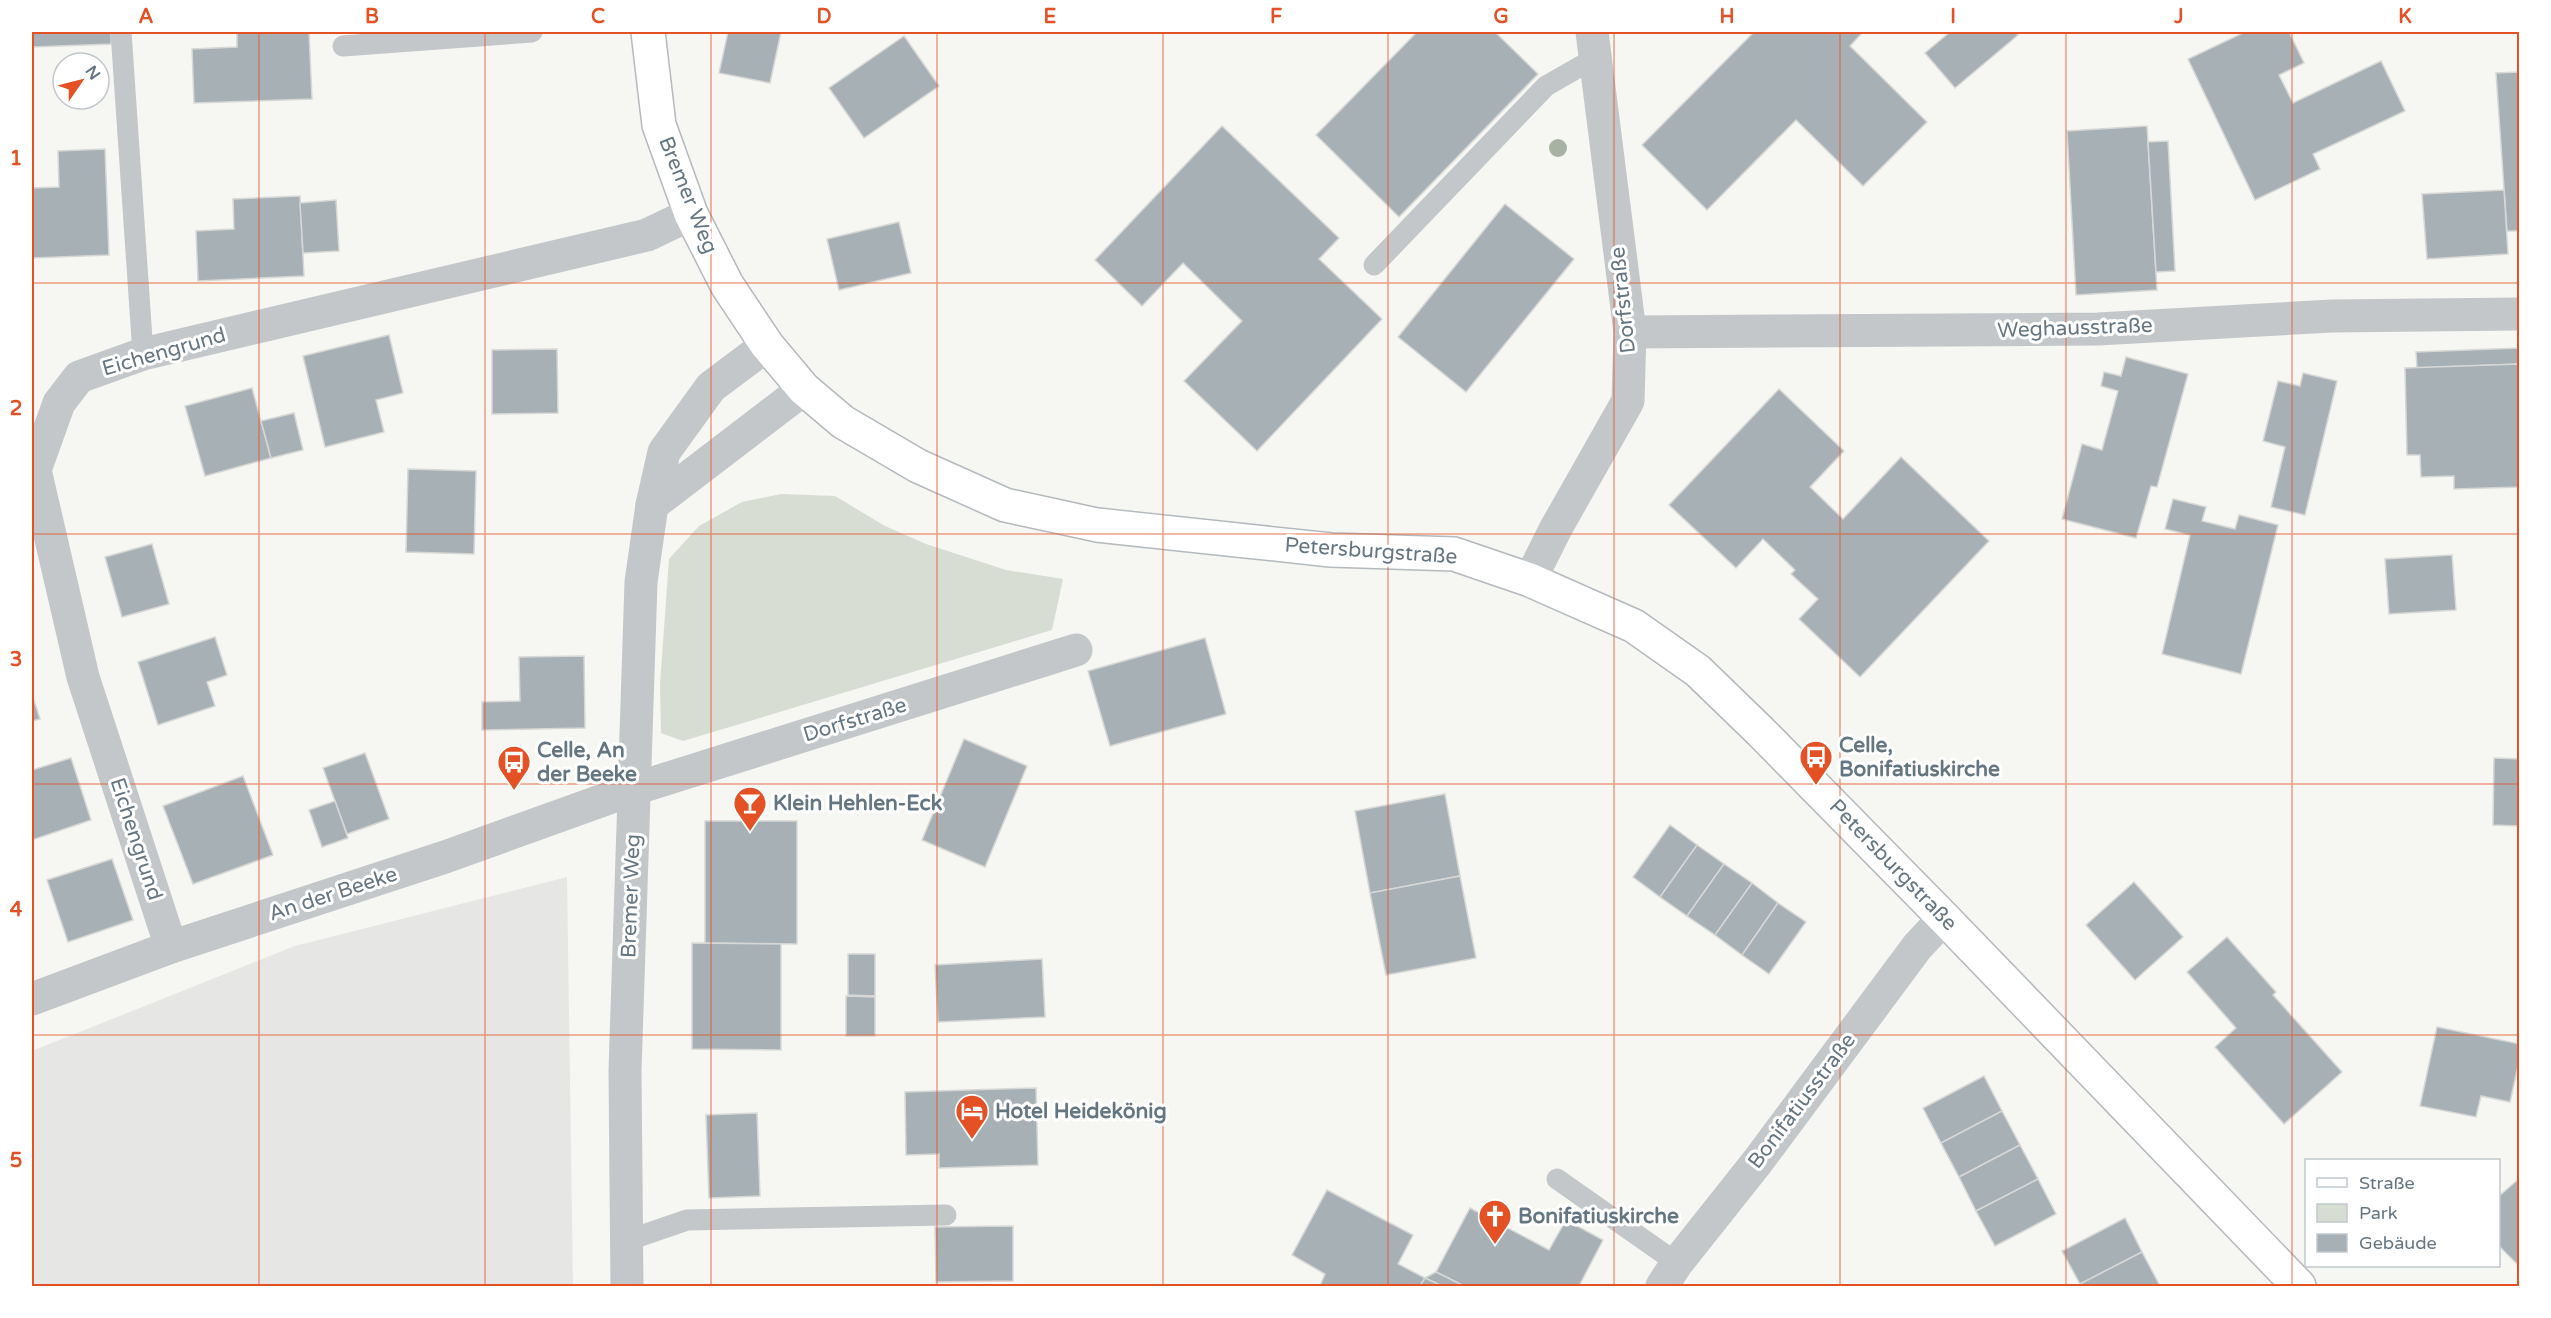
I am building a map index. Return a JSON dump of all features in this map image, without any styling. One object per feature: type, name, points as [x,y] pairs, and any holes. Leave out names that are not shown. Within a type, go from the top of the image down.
[{"type":"main road","name":"Bremer Weg","points":[[648,32],[660,125],[691,214],[726,285],[767,345],[804,389]]},
{"type":"main road","name":"Petersburgstraße","points":[[804,389],[843,423],[918,466],[1005,505],[1097,525],[1331,550],[1454,554],[1530,580],[1634,627],[1698,672],[1784,755],[2299,1287]]},
{"type":"street","name":"Dorfstraße","points":[[1530,580],[1556,528],[1628,401],[1630,332],[1593,45]]},
{"type":"street","name":"Eichengrund","points":[[171,947],[82,677],[35,470],[59,404],[79,377],[143,354],[647,235],[691,214]]},
{"type":"street","name":"Weghausstraße","points":[[1630,332],[2098,329],[2332,316],[2520,314]]},
{"type":"street","name":"Bremer Weg","points":[[627,1287],[625,1071],[634,789],[641,582],[652,505],[664,452],[711,387],[767,345]]},
{"type":"street","points":[[652,505],[804,389]]},
{"type":"street","name":"Dorfstraße","points":[[634,789],[1076,650]]},
{"type":"street","name":"An der Beeke","points":[[32,999],[171,947],[445,858],[634,789]]},
{"type":"street","name":"Bonifatiusstraße","points":[[1670,1275],[1765,1152],[1917,947],[1944,918]]},
{"type":"lane","points":[[121,32],[143,354]]},
{"type":"lane","points":[[342,46],[532,32]]},
{"type":"lane","points":[[1374,265],[1546,86],[1593,45]]},
{"type":"lane","points":[[1557,1179],[1670,1275]]},
{"type":"lane","points":[[626,1241],[687,1220],[946,1215]]},
{"type":"shaded area","points":[[567,877],[573,1286],[32,1286],[32,1051],[295,946]]},
{"type":"green space","points":[[781,494],[835,496],[885,526],[926,544],[1006,570],[1063,579],[1052,630],[683,741],[661,733],[660,684],[669,559],[699,526],[742,502]]},
{"type":"building","points":[[32,32],[111,32],[111,44],[32,47]]},
{"type":"building","points":[[237,32],[309,32],[312,99],[194,103],[192,49],[237,47]]},
{"type":"building","points":[[728,32],[781,32],[770,83],[719,73]]},
{"type":"building","points":[[1417,32],[1495,32],[1538,74],[1399,217],[1316,135]]},
{"type":"building","points":[[1754,32],[1859,32],[1861,34],[1850,46],[1927,122],[1863,186],[1796,120],[1707,210],[1642,145]]},
{"type":"building","points":[[1950,32],[2015,32],[2018,35],[1955,88],[1925,53]]},
{"type":"building","points":[[2245,32],[2289,32],[2304,63],[2279,75],[2293,103],[2381,61],[2405,111],[2313,154],[2320,169],[2255,200],[2188,59]]},
{"type":"building","points":[[904,36],[939,86],[864,138],[829,88]]},
{"type":"building","points":[[2520,72],[2520,231],[2507,231],[2496,73]]},
{"type":"building","points":[[1222,126],[1339,238],[1319,259],[1382,319],[1257,451],[1184,381],[1242,321],[1183,263],[1142,306],[1095,260]]},
{"type":"building","points":[[2147,126],[2157,290],[2076,295],[2067,131]]},
{"type":"building","points":[[2168,141],[2175,271],[2156,272],[2148,142]]},
{"type":"building","points":[[105,149],[109,255],[32,258],[32,188],[59,187],[58,151]]},
{"type":"building","points":[[2504,190],[2508,254],[2427,259],[2422,194]]},
{"type":"building","points":[[300,196],[304,276],[198,281],[196,231],[234,229],[233,199]]},
{"type":"building","points":[[336,200],[339,251],[303,253],[300,203]]},
{"type":"building","points":[[1505,204],[1574,259],[1466,392],[1398,337]]},
{"type":"building","points":[[899,222],[911,273],[839,290],[827,239]]},
{"type":"building","points":[[389,335],[403,393],[376,400],[384,432],[325,447],[303,356]]},
{"type":"building","points":[[2520,348],[2520,364],[2417,368],[2416,352]]},
{"type":"building","points":[[557,349],[558,413],[492,414],[492,350]]},
{"type":"building","points":[[2126,357],[2188,374],[2157,487],[2151,486],[2136,538],[2062,519],[2082,444],[2102,450],[2118,391],[2101,386],[2104,372],[2121,376]]},
{"type":"building","points":[[2520,364],[2520,487],[2454,489],[2454,476],[2421,477],[2420,455],[2407,455],[2405,368]]},
{"type":"building","points":[[2303,373],[2337,381],[2305,515],[2271,507],[2285,447],[2263,441],[2278,381],[2300,386]]},
{"type":"building","points":[[252,388],[271,458],[205,476],[185,406]]},
{"type":"building","points":[[1779,389],[1844,451],[1810,487],[1843,519],[1901,457],[1989,541],[1860,677],[1799,619],[1818,599],[1791,574],[1795,570],[1763,539],[1736,568],[1669,505]]},
{"type":"building","points":[[294,413],[303,450],[271,458],[261,421]]},
{"type":"building","points":[[408,469],[476,471],[474,554],[406,552]]},
{"type":"building","points":[[2173,499],[2206,507],[2202,521],[2235,529],[2239,515],[2278,525],[2241,674],[2162,654],[2190,535],[2165,529]]},
{"type":"building","points":[[152,544],[169,604],[122,617],[105,557]]},
{"type":"building","points":[[2452,555],[2456,610],[2389,614],[2385,559]]},
{"type":"building","points":[[215,637],[227,675],[207,682],[215,706],[158,725],[138,662]]},
{"type":"building","points":[[1205,638],[1226,714],[1110,746],[1088,671]]},
{"type":"building","points":[[584,656],[585,728],[482,730],[482,702],[520,701],[519,657]]},
{"type":"building","points":[[32,694],[40,719],[32,721]]},
{"type":"building","points":[[964,739],[1027,766],[985,867],[922,840]]},
{"type":"building","points":[[365,753],[389,819],[347,834],[323,768]]},
{"type":"building","points":[[71,758],[91,820],[32,840],[32,770]]},
{"type":"building","points":[[2494,758],[2520,759],[2520,826],[2493,825]]},
{"type":"building","points":[[243,776],[273,855],[193,884],[163,806]]},
{"type":"building","points":[[1445,794],[1460,876],[1370,893],[1355,811]]},
{"type":"building","points":[[335,801],[348,838],[322,847],[309,810]]},
{"type":"building","points":[[705,821],[797,821],[797,944],[705,943]]},
{"type":"building","points":[[1670,825],[1697,845],[1660,897],[1633,877]]},
{"type":"building","points":[[1697,845],[1724,864],[1687,916],[1660,897]]},
{"type":"building","points":[[112,859],[133,920],[68,942],[47,880]]},
{"type":"building","points":[[1724,864],[1752,883],[1715,935],[1687,916]]},
{"type":"building","points":[[1460,876],[1476,958],[1386,975],[1370,893]]},
{"type":"building","points":[[2134,882],[2183,937],[2135,980],[2086,925]]},
{"type":"building","points":[[1752,883],[1778,903],[1742,955],[1715,935]]},
{"type":"building","points":[[1778,903],[1806,922],[1769,974],[1742,955]]},
{"type":"building","points":[[2227,937],[2276,992],[2273,995],[2342,1072],[2284,1124],[2215,1047],[2236,1028],[2187,972]]},
{"type":"building","points":[[692,943],[781,944],[781,1050],[692,1049]]},
{"type":"building","points":[[848,954],[875,954],[875,996],[848,995]]},
{"type":"building","points":[[1042,959],[1045,1017],[938,1022],[935,965]]},
{"type":"building","points":[[846,996],[875,997],[875,1036],[846,1036]]},
{"type":"building","points":[[2437,1027],[2520,1044],[2520,1057],[2510,1102],[2481,1096],[2476,1117],[2420,1106]]},
{"type":"building","points":[[1984,1076],[2002,1111],[1941,1143],[1923,1108]]},
{"type":"building","name":"Hotel Heidekönig","points":[[1036,1088],[1038,1165],[939,1168],[939,1154],[906,1155],[905,1092]]},
{"type":"building","points":[[2002,1111],[2020,1145],[1959,1177],[1941,1143]]},
{"type":"building","points":[[757,1113],[760,1196],[709,1198],[706,1115]]},
{"type":"building","points":[[2020,1145],[2038,1179],[1976,1211],[1959,1177]]},
{"type":"building","points":[[2520,1178],[2520,1267],[2500,1247],[2500,1195]]},
{"type":"building","points":[[2038,1179],[2056,1214],[1995,1246],[1976,1211]]},
{"type":"building","points":[[1327,1190],[1413,1235],[1398,1264],[1425,1278],[1420,1286],[1320,1286],[1325,1274],[1292,1255]]},
{"type":"building","name":"Bonifatiuskirche","points":[[1470,1208],[1549,1250],[1566,1220],[1603,1240],[1579,1286],[1464,1286],[1436,1272]]},
{"type":"building","points":[[2125,1218],[2142,1252],[2080,1284],[2062,1251]]},
{"type":"building","points":[[1013,1226],[1013,1281],[936,1282],[935,1227]]},
{"type":"building","points":[[2142,1252],[2160,1286],[2081,1286],[2080,1284]]},
{"type":"building","points":[[1436,1272],[1464,1286],[1442,1286],[1425,1278]]},
{"type":"building","points":[[1425,1278],[1442,1286],[1420,1286]]},
{"type":"place","name":"Celle, Bonifatiuskirche","points":[[1816,786]]},
{"type":"place","name":"Celle, An der Beeke","points":[[514,791]]},
{"type":"place","name":"Klein Hehlen-Eck","points":[[750,832]]},
{"type":"place","name":"Hotel Heidekönig","points":[[972,1140]]},
{"type":"place","name":"Bonifatiuskirche","points":[[1495,1245]]}]
